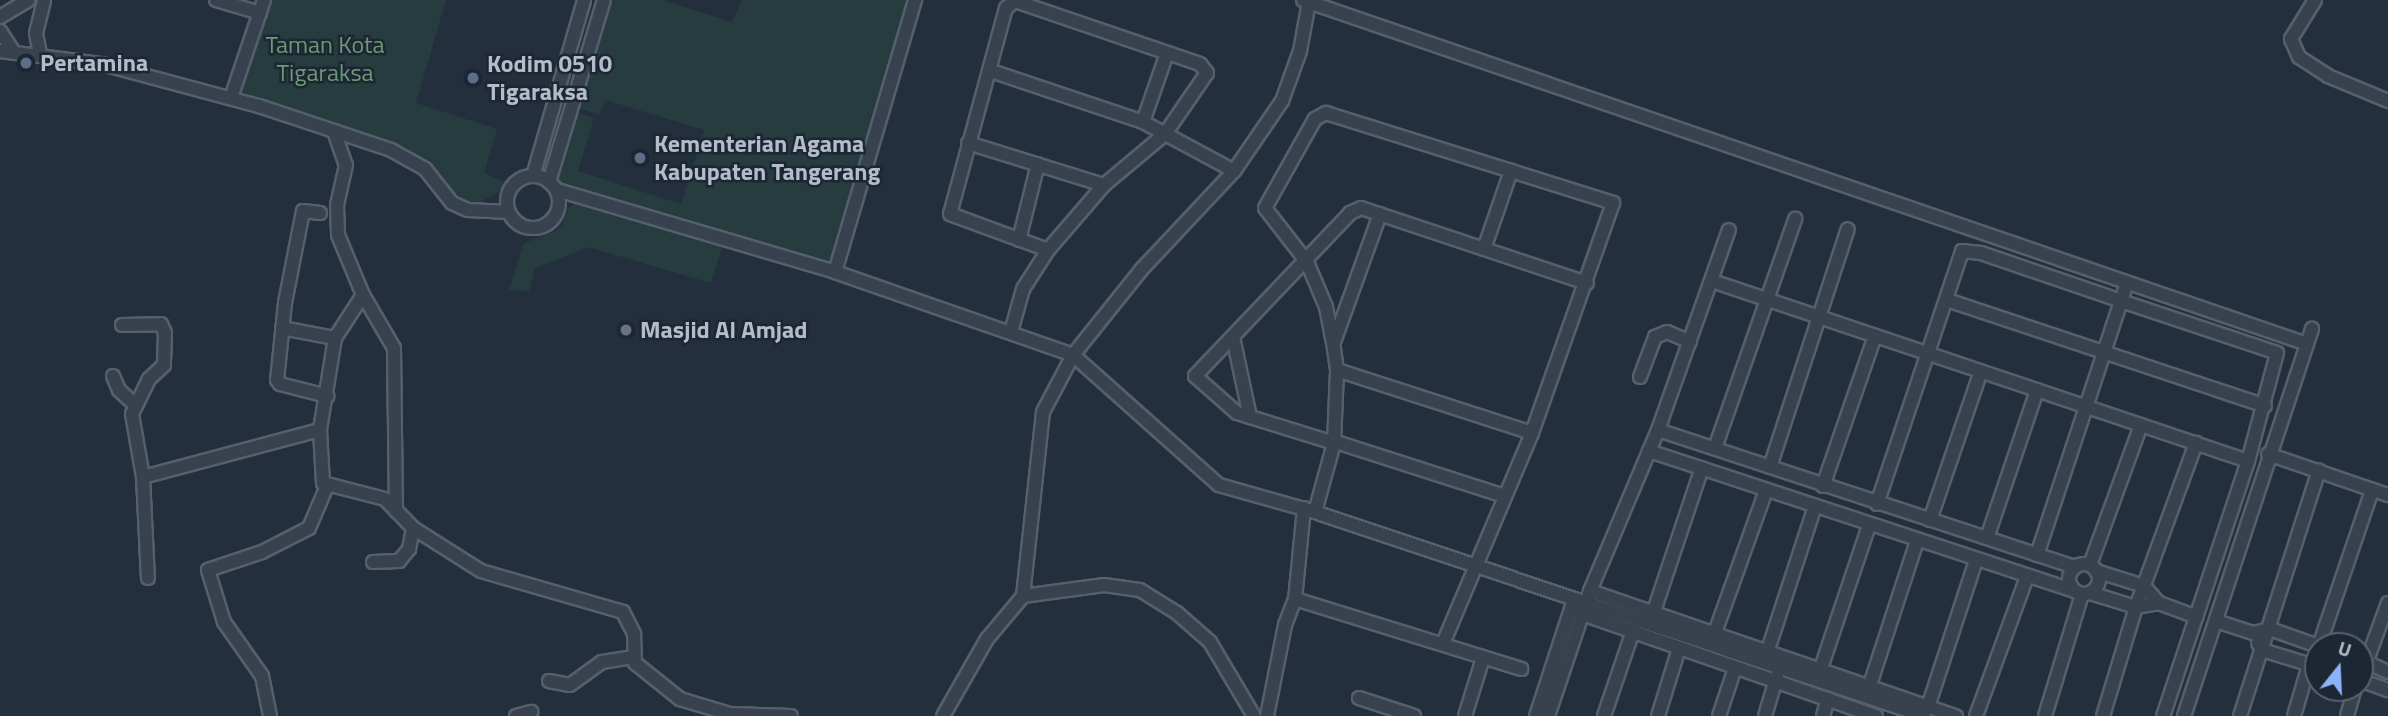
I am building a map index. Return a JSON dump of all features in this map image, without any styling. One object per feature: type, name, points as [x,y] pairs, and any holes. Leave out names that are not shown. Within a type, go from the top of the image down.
[{"type":"street","points":[[0,17],[28,0]]},
{"type":"street","points":[[40,54],[36,33],[44,0]]},
{"type":"street","points":[[216,0],[260,13]]},
{"type":"street","points":[[230,98],[264,0]]},
{"type":"street","points":[[509,212],[512,187],[533,176],[584,0]]},
{"type":"street","points":[[0,31],[7,51],[40,54],[178,81],[334,131],[411,160],[425,169],[452,203],[468,210],[509,212],[523,226],[543,226],[557,211],[553,186],[604,0]]},
{"type":"street","points":[[835,272],[915,0]]},
{"type":"street","points":[[2315,0],[2291,39],[2298,57],[2328,76],[2388,102]]},
{"type":"street","points":[[1011,332],[1023,289],[1048,250],[1104,185],[1165,134],[1207,73],[1200,64],[1015,1],[1006,8],[950,214],[1048,250]]},
{"type":"street","points":[[943,716],[981,648],[1023,596],[1043,412],[1073,355],[1141,270],[1234,171],[1282,101],[1300,51],[1306,1],[2307,344]]},
{"type":"street","points":[[1143,122],[1167,53]]},
{"type":"street","points":[[991,71],[1143,122],[1234,171]]},
{"type":"street","points":[[1267,716],[1285,625],[1295,599],[1310,510],[1333,442],[1337,370],[1326,307],[1307,262],[1265,208],[1320,115],[1613,203],[1532,433],[1443,644]]},
{"type":"street","points":[[334,131],[346,165],[336,212],[338,235],[363,295],[394,348],[396,511]]},
{"type":"street","points":[[968,142],[1104,185]]},
{"type":"street","points":[[1019,240],[1038,164]]},
{"type":"street","points":[[1484,249],[1511,171]]},
{"type":"street","points":[[533,176],[553,186],[835,272],[1073,355],[1209,479],[1476,565],[1581,603],[1652,619],[1710,645],[1820,671],[1867,692]]},
{"type":"street","points":[[1504,496],[1237,413],[1195,376],[1307,262],[1350,213],[1361,208],[1587,283]]},
{"type":"street","points":[[320,213],[303,211],[282,328],[278,383],[327,396]]},
{"type":"street","points":[[1333,343],[1380,214]]},
{"type":"street","points":[[1715,448],[1795,219]]},
{"type":"street","points":[[1751,484],[1765,466],[1848,229]]},
{"type":"street","points":[[1536,716],[1581,603],[1658,430],[1729,230]]},
{"type":"street","points":[[1877,504],[1962,251],[1969,249],[2277,353],[2265,406],[2248,461],[2163,716]]},
{"type":"street","points":[[1712,281],[2248,461]]},
{"type":"street","points":[[2037,555],[2127,283]]},
{"type":"street","points":[[267,715],[265,684],[224,622],[208,570],[262,552],[309,528],[327,486],[320,470],[320,430],[335,338],[363,295]]},
{"type":"street","points":[[1947,300],[2265,406]]},
{"type":"street","points":[[122,325],[160,324],[165,333],[164,365],[134,404]]},
{"type":"street","points":[[282,328],[335,338]]},
{"type":"street","points":[[2184,716],[2267,454],[2312,330]]},
{"type":"street","points":[[1640,377],[1658,334],[1667,332],[1690,342]]},
{"type":"street","points":[[1824,485],[1875,336]]},
{"type":"street","points":[[1233,337],[1250,417]]},
{"type":"street","points":[[1337,370],[1532,433]]},
{"type":"street","points":[[1861,710],[1914,540],[1931,520],[1982,371]]},
{"type":"street","points":[[113,376],[118,390],[134,404],[143,477],[148,578]]},
{"type":"street","points":[[1987,538],[2037,390]]},
{"type":"street","points":[[2045,716],[2082,592],[2098,583],[2093,568],[2141,425]]},
{"type":"street","points":[[143,477],[320,430]]},
{"type":"street","points":[[1658,430],[2037,555],[2075,567],[2093,568],[2144,586],[2160,603],[2197,617]]},
{"type":"street","points":[[2103,716],[2136,607],[2196,443]]},
{"type":"street","points":[[1649,451],[2027,576],[2136,607],[2160,603]]},
{"type":"street","points":[[2267,454],[2388,495]]},
{"type":"street","points":[[1604,716],[1639,634],[1652,619],[1702,468]]},
{"type":"street","points":[[2240,716],[2319,470]]},
{"type":"street","points":[[1710,645],[1770,491],[1784,472]]},
{"type":"street","points":[[327,486],[383,498],[414,528],[481,571],[623,612],[634,634],[633,657],[663,687],[699,712],[791,716]]},
{"type":"street","points":[[2324,632],[2372,490]]},
{"type":"street","points":[[1767,653],[1815,506]]},
{"type":"street","points":[[1931,520],[1934,547]]},
{"type":"street","points":[[1820,671],[1869,525]]},
{"type":"street","points":[[373,562],[400,561],[409,549],[414,528]]},
{"type":"street","points":[[1926,711],[1976,560]]},
{"type":"street","points":[[2075,567],[2069,579],[2082,592]]},
{"type":"street","points":[[1976,716],[2027,576]]},
{"type":"street","points":[[1023,596],[1104,585],[1140,590],[1177,613],[1210,642],[1254,716]]},
{"type":"street","points":[[1295,599],[1521,670]]},
{"type":"street","points":[[1581,603],[1639,634],[1679,649],[1710,645],[1767,653],[1782,663],[1867,692],[1926,711],[1956,716]]},
{"type":"street","points":[[1548,716],[1581,603]]},
{"type":"street","points":[[2374,638],[2388,603]]},
{"type":"street","points":[[2216,621],[2253,633],[2270,629],[2304,641]]},
{"type":"street","points":[[2253,633],[2262,650],[2304,663]]},
{"type":"street","points":[[1710,645],[1735,667],[1876,716]]},
{"type":"street","points":[[1658,716],[1679,649]]},
{"type":"street","points":[[549,681],[570,685],[602,662],[633,657]]},
{"type":"street","points":[[1465,716],[1483,658]]},
{"type":"street","points":[[1765,716],[1782,663]]},
{"type":"street","points":[[1719,716],[1735,667]]},
{"type":"street","points":[[2294,716],[2304,691]]},
{"type":"street","points":[[1359,698],[1414,716]]},
{"type":"street","points":[[1823,716],[1828,699]]},
{"type":"street","points":[[516,716],[531,712]]},
{"type":"green space","name":"Taman Kota Tigaraksa","points":[[265,0],[446,0],[416,103],[497,129],[484,173],[504,182],[501,190],[481,202],[461,201],[429,166],[372,137],[238,91]]},
{"type":"green space","points":[[606,0],[662,0],[732,22],[742,0],[911,0],[834,271],[558,189],[552,180],[572,111],[594,118],[578,171],[681,204],[704,130],[605,100],[600,115],[573,106]]},
{"type":"green space","points":[[578,202],[723,244],[711,283],[588,247],[535,268],[529,291],[509,290],[524,243],[554,232],[562,225],[569,207]]},
{"type":"place","name":"Pertamina","points":[[26,63]]},
{"type":"place","name":"Kodim 0510 Tigaraksa","points":[[473,78]]},
{"type":"place","name":"Kementerian Agama Kabupaten Tangerang","points":[[640,158]]},
{"type":"place","name":"Masjid Al Amjad","points":[[626,330]]}]
